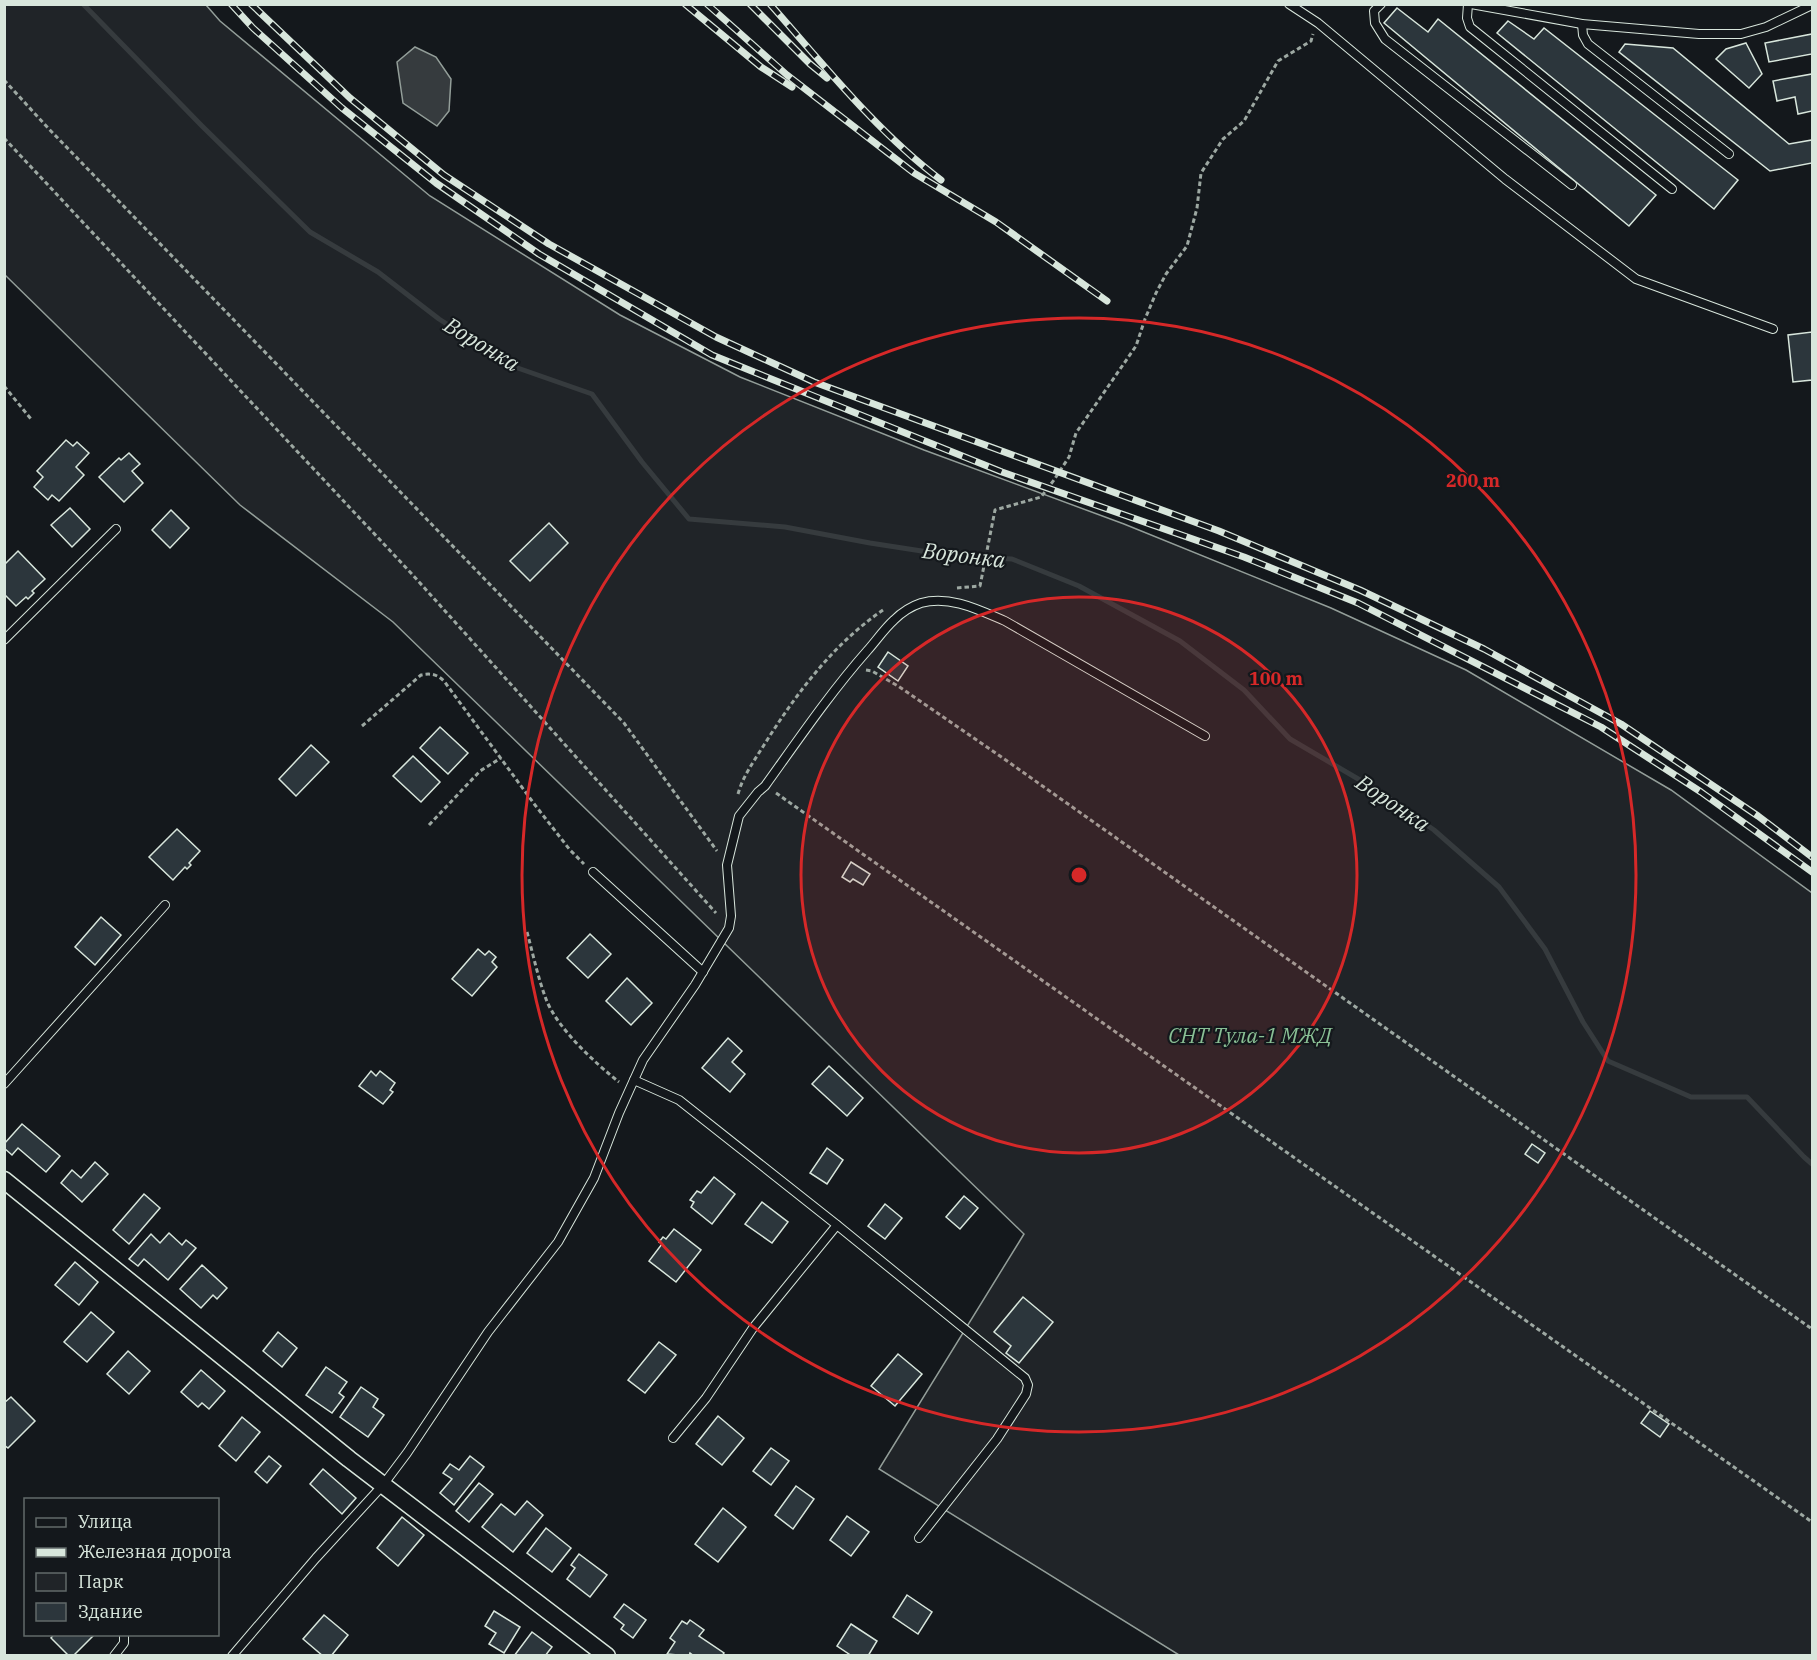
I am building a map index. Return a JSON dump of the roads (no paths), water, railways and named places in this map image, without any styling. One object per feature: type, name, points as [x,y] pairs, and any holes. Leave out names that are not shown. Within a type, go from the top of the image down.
[{"type":"street","points":[[4,1180],[252,1382],[607,1656]]},
{"type":"lane","points":[[1289,4],[1318,23],[1505,179],[1636,279],[1773,329]]},
{"type":"lane","points":[[1381,4],[1374,10],[1375,23],[1384,39],[1572,185]]},
{"type":"lane","points":[[1672,189],[1470,27],[1467,18],[1469,4],[1582,24],[1699,34],[1741,34],[1766,27],[1812,5]]},
{"type":"lane","points":[[1582,24],[1583,35],[1588,44],[1729,154]]},
{"type":"lane","points":[[4,640],[116,529]]},
{"type":"lane","points":[[232,1656],[316,1558],[383,1485],[488,1332],[558,1242],[594,1178],[643,1060],[703,972],[729,928],[731,916],[727,865],[739,816],[765,786],[808,725],[853,668],[895,619],[915,606],[933,601],[961,604],[1005,621],[1205,736]]},
{"type":"lane","points":[[593,872],[703,972]]},
{"type":"lane","points":[[4,1084],[165,905]]},
{"type":"lane","points":[[634,1080],[679,1100],[1023,1376],[1028,1385],[1026,1394],[997,1439],[919,1538]]},
{"type":"lane","points":[[673,1438],[706,1398],[753,1328],[837,1225]]},
{"type":"lane","points":[[114,1656],[124,1643],[124,1636]]},
{"type":"waterway","name":"Воронка","points":[[83,4],[310,232],[378,272],[439,319],[512,366],[592,394],[642,462],[689,519],[785,527],[954,556],[1012,559],[1079,586],[1180,641],[1244,690],[1290,739],[1377,790],[1434,830],[1499,887],[1545,949],[1583,1022],[1608,1061],[1691,1097],[1747,1097],[1812,1164]]},
{"type":"railway","points":[[231,4],[253,28],[342,108],[436,183],[539,254],[712,355],[1002,472],[1244,557],[1358,603],[1601,727],[1701,792],[1812,872]]},
{"type":"railway","points":[[251,4],[350,98],[444,175],[549,244],[716,337],[814,382],[1219,531],[1360,590],[1484,649],[1621,724],[1758,816],[1812,857]]},
{"type":"railway","points":[[685,4],[761,67],[792,87]]},
{"type":"railway","points":[[707,4],[787,75],[914,173],[996,222],[1107,301]]},
{"type":"railway","points":[[750,4],[827,78]]},
{"type":"railway","points":[[770,4],[873,119],[941,180]]},
{"type":"park label","name":"СНТ Тула-1 МЖД","points":[[1250,1036]]}]
